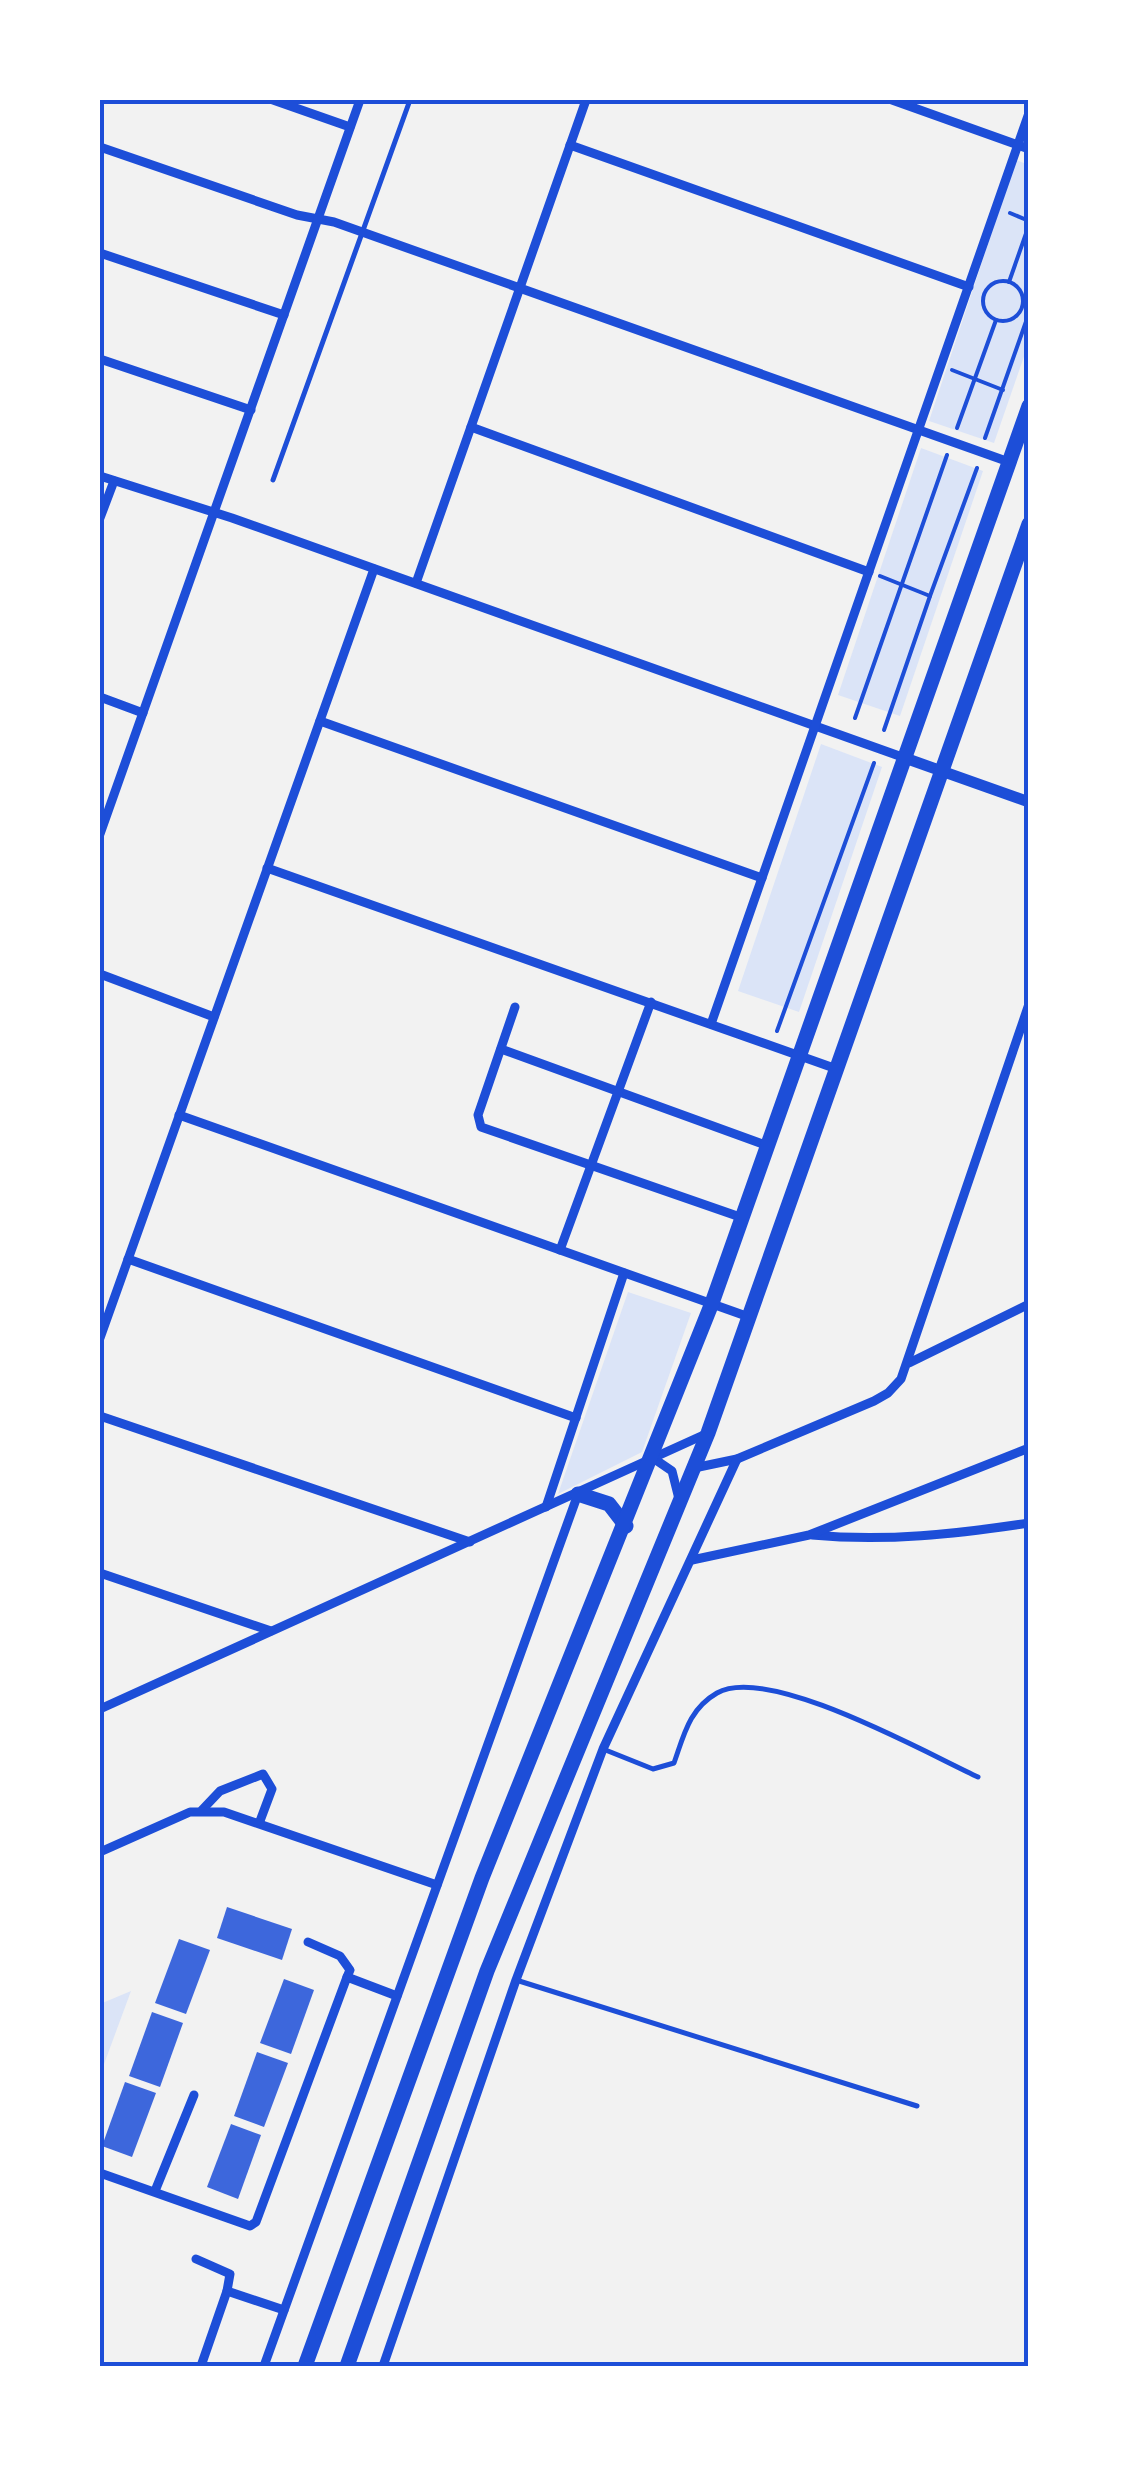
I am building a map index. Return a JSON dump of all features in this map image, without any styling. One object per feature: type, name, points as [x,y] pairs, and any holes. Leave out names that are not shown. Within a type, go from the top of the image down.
[{"type":"main road","points":[[304,2366],[482,1878],[712,1303],[1029,406]]},
{"type":"main road","points":[[347,2366],[487,1971],[708,1433],[1029,524]]},
{"type":"main road","points":[[578,1494],[609,1504],[626,1526]]},
{"type":"street","points":[[273,100],[350,126]]},
{"type":"street","points":[[100,834],[360,100]]},
{"type":"street","points":[[416,584],[586,100]]},
{"type":"street","points":[[892,100],[1029,149]]},
{"type":"street","points":[[711,1024],[1029,113]]},
{"type":"street","points":[[570,145],[969,286]]},
{"type":"street","points":[[100,147],[362,232],[1009,462]]},
{"type":"street","points":[[100,253],[284,316]]},
{"type":"street","points":[[100,359],[250,410]]},
{"type":"street","points":[[471,427],[869,572]]},
{"type":"street","points":[[100,476],[1029,802]]},
{"type":"street","points":[[100,518],[114,481]]},
{"type":"street","points":[[100,1338],[374,569]]},
{"type":"street","points":[[100,697],[143,713]]},
{"type":"street","points":[[320,721],[762,878]]},
{"type":"street","points":[[267,868],[834,1068]]},
{"type":"street","points":[[100,974],[214,1016]]},
{"type":"street","points":[[560,1250],[650,1002]]},
{"type":"street","points":[[694,1468],[737,1459],[888,1393],[908,1364],[1029,1004]]},
{"type":"street","points":[[515,1007],[478,1115],[481,1126],[743,1218]]},
{"type":"street","points":[[501,1049],[768,1146]]},
{"type":"street","points":[[179,1115],[749,1317]]},
{"type":"street","points":[[128,1259],[576,1418]]},
{"type":"street","points":[[546,1507],[624,1272]]},
{"type":"street","points":[[908,1364],[1029,1304]]},
{"type":"street","points":[[100,1416],[470,1542]]},
{"type":"street","points":[[100,1709],[708,1433]]},
{"type":"street","points":[[692,1560],[810,1535],[1029,1448]]},
{"type":"street","points":[[653,1458],[672,1471],[680,1503]]},
{"type":"street","points":[[383,2366],[516,1980],[603,1749],[737,1459]]},
{"type":"street","points":[[264,2366],[578,1494]]},
{"type":"street","points":[[810,1535],[852,1539],[946,1536],[1029,1523]]},
{"type":"street","points":[[100,1572],[271,1632]]},
{"type":"street","points":[[100,1852],[202,1810],[220,1791],[263,1774],[272,1789],[260,1821]]},
{"type":"street","points":[[202,1810],[260,1821],[437,1885]]},
{"type":"street","points":[[100,2173],[244,2226],[256,2222],[350,1970],[340,1956],[308,1942]]},
{"type":"street","points":[[348,1977],[397,1996]]},
{"type":"street","points":[[155,2191],[194,2095]]},
{"type":"street","points":[[196,2260],[230,2274],[201,2366]]},
{"type":"street","points":[[227,2291],[284,2310]]},
{"type":"lane","points":[[273,480],[410,100]]},
{"type":"lane","points":[[603,1749],[653,1769],[674,1763],[690,1715],[720,1692],[750,1687],[814,1700],[978,1777]]},
{"type":"lane","points":[[516,1980],[918,2106]]},
{"type":"path","points":[[996,207],[1029,223],[1010,282]]},
{"type":"path","points":[[994,282],[1010,282],[1021,292],[1022,308],[1012,319],[996,320],[984,310],[984,294],[994,282]]},
{"type":"path","points":[[983,443],[1029,313]]},
{"type":"path","points":[[956,432],[996,320]]},
{"type":"path","points":[[940,366],[1003,390]]},
{"type":"path","points":[[855,718],[947,455]]},
{"type":"path","points":[[884,730],[978,463]]},
{"type":"path","points":[[869,572],[930,596]]},
{"type":"path","points":[[772,1045],[874,762]]},
{"type":"shaded area","points":[[1016,160],[1029,165],[1029,342],[994,443],[929,421]]},
{"type":"shaded area","points":[[921,448],[983,471],[900,716],[838,695]]},
{"type":"shaded area","points":[[821,744],[882,767],[799,1012],[738,991]]},
{"type":"shaded area","points":[[628,1292],[691,1313],[642,1452],[558,1494]]},
{"type":"shaded area","points":[[131,1991],[100,2075],[100,2004]]},
{"type":"building","points":[[227,1907],[292,1929],[282,1960],[217,1938]]},
{"type":"building","points":[[179,1939],[210,1950],[186,2014],[155,2003]]},
{"type":"building","points":[[284,1979],[314,1990],[291,2054],[260,2043]]},
{"type":"building","points":[[152,2012],[183,2023],[160,2087],[129,2076]]},
{"type":"building","points":[[257,2052],[288,2063],[264,2127],[234,2116]]},
{"type":"building","points":[[125,2082],[156,2093],[132,2157],[102,2146]]},
{"type":"building","points":[[231,2124],[261,2135],[238,2199],[207,2187]]}]
